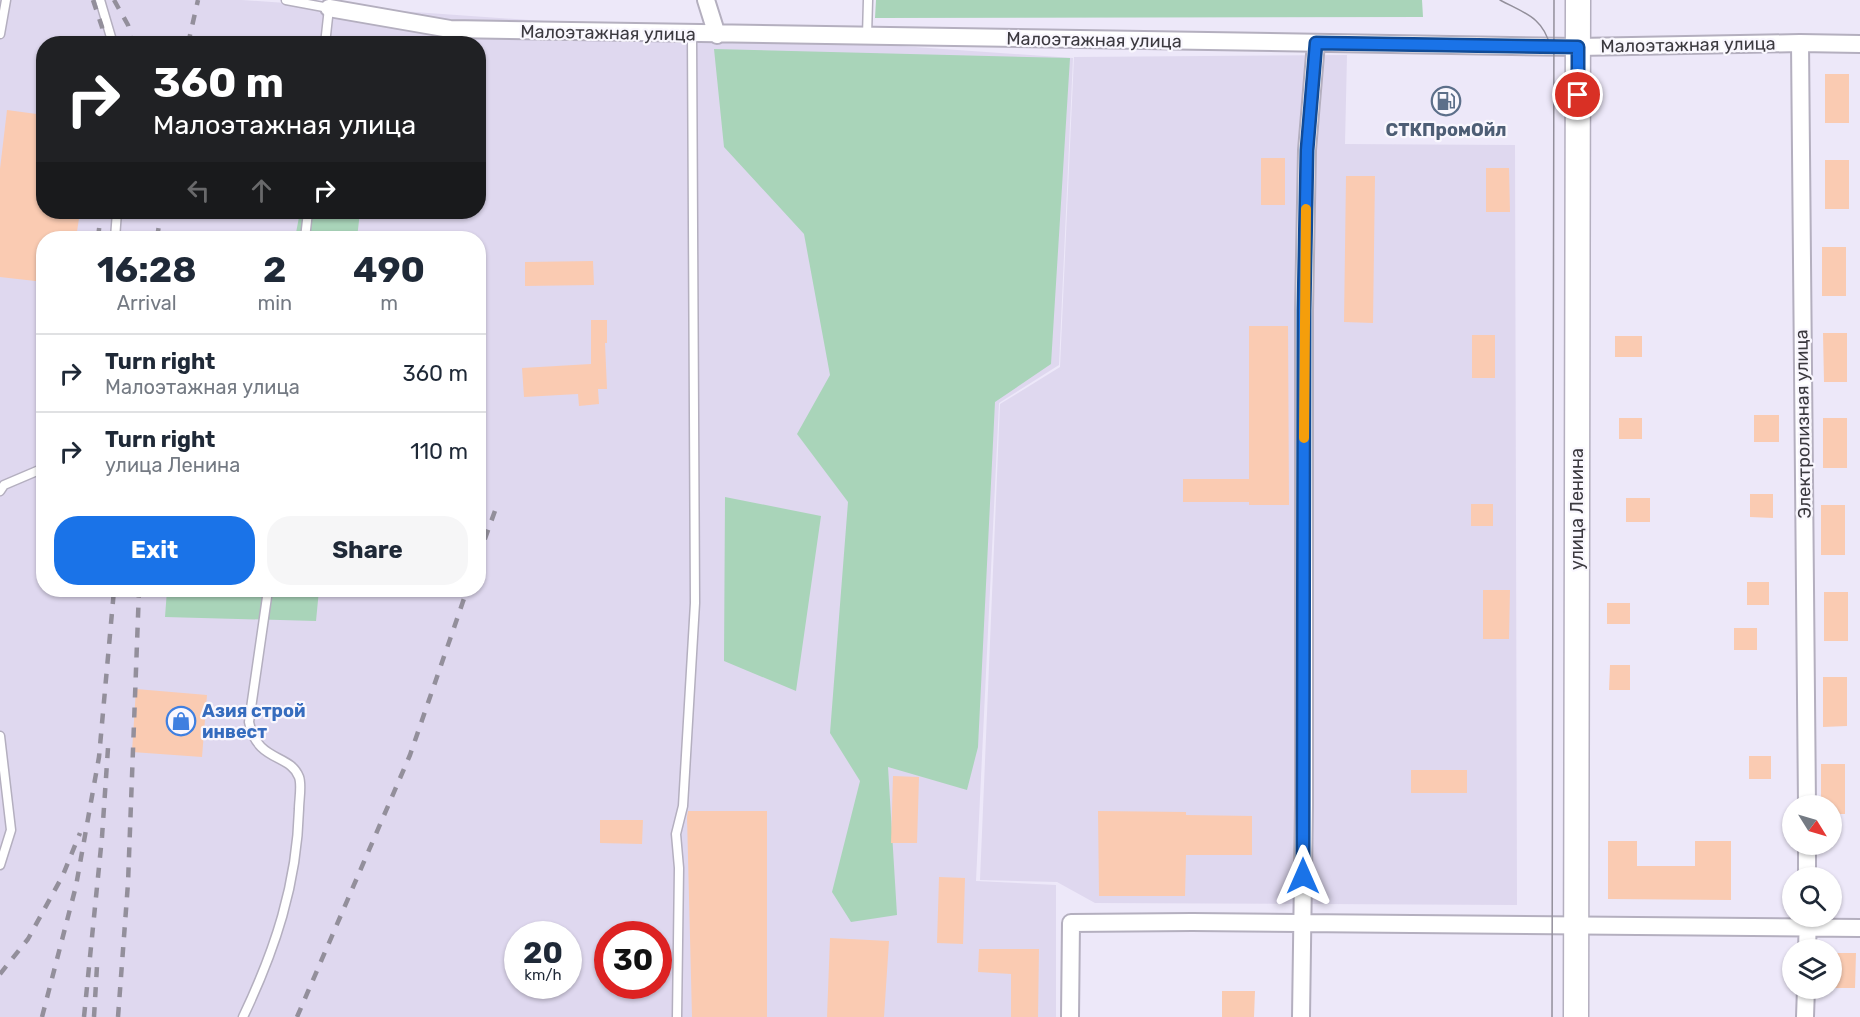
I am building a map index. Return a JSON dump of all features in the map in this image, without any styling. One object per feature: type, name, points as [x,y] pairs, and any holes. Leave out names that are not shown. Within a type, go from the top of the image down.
[{"type":"main road","name":"улица Ленина","points":[[1576,1017],[1578,0]]},
{"type":"street","points":[[706,0],[717,34]]},
{"type":"street","name":"Малоэтажная улица","points":[[329,8],[450,29],[693,35],[1578,47],[1860,44]]},
{"type":"street","points":[[1301,1017],[1304,310],[1307,150],[1316,43]]},
{"type":"street","name":"Электролизная улица","points":[[1800,43],[1807,795]]},
{"type":"street","points":[[1070,1017],[1071,923],[1303,922],[1577,926],[1782,922]]},
{"type":"street","points":[[1842,926],[1860,928]]},
{"type":"street","points":[[1805,1017],[1806,999]]},
{"type":"lane","points":[[0,34],[6,0]]},
{"type":"lane","points":[[100,0],[111,36]]},
{"type":"lane","points":[[286,0],[329,8],[327,36]]},
{"type":"lane","points":[[867,37],[868,0]]},
{"type":"lane","points":[[677,1017],[679,867],[676,834],[683,806],[695,603],[693,35]]},
{"type":"lane","points":[[0,491],[4,485],[36,471]]},
{"type":"lane","points":[[243,1017],[263,976],[291,889],[298,843],[300,778],[293,769],[265,752],[255,741],[249,722],[267,597]]},
{"type":"lane","points":[[0,736],[11,830],[0,865]]},
{"type":"shaded area","points":[[0,0],[242,0],[1073,58],[1059,365],[999,403],[976,881],[1056,885],[1056,1017],[0,1017]]},
{"type":"shaded area","points":[[1347,55],[1345,144],[1515,145],[1517,905],[1095,903],[1057,882],[980,880],[1000,404],[1060,367],[1074,57]]},
{"type":"green space","points":[[876,0],[1422,0],[1423,17],[875,18]]},
{"type":"green space","points":[[714,49],[1070,58],[1051,364],[995,402],[978,747],[967,790],[888,767],[897,915],[851,922],[832,892],[860,781],[830,733],[848,502],[797,434],[830,375],[804,234],[724,147]]},
{"type":"green space","points":[[299,219],[359,219],[358,231],[296,231]]},
{"type":"green space","points":[[725,497],[821,516],[796,691],[724,661]]},
{"type":"green space","points":[[166,597],[318,597],[316,621],[165,617]]},
{"type":"building","points":[[1825,74],[1849,74],[1849,123],[1825,123]]},
{"type":"building","points":[[7,110],[36,114],[36,219],[79,219],[77,231],[36,231],[36,281],[0,277],[0,169]]},
{"type":"building","points":[[1261,158],[1285,158],[1285,205],[1261,205]]},
{"type":"building","points":[[1825,160],[1849,160],[1849,209],[1825,209]]},
{"type":"building","points":[[1486,168],[1509,168],[1510,212],[1486,212]]},
{"type":"building","points":[[1346,176],[1375,176],[1373,323],[1344,322]]},
{"type":"building","points":[[1822,247],[1846,247],[1846,296],[1822,296]]},
{"type":"building","points":[[593,261],[594,285],[525,286],[525,262]]},
{"type":"building","points":[[591,320],[607,320],[607,343],[605,343],[607,389],[598,389],[599,404],[579,406],[578,394],[524,397],[522,368],[591,364]]},
{"type":"building","points":[[1249,326],[1288,326],[1289,505],[1249,505],[1249,502],[1183,502],[1183,479],[1249,479]]},
{"type":"building","points":[[1823,333],[1847,333],[1847,382],[1824,382]]},
{"type":"building","points":[[1472,335],[1495,335],[1495,378],[1472,378]]},
{"type":"building","points":[[1615,336],[1642,336],[1642,357],[1615,357]]},
{"type":"building","points":[[1754,415],[1779,415],[1779,442],[1754,442]]},
{"type":"building","points":[[1619,418],[1642,418],[1642,439],[1619,439]]},
{"type":"building","points":[[1823,418],[1847,418],[1847,468],[1823,468]]},
{"type":"building","points":[[1750,494],[1773,494],[1773,518],[1750,517]]},
{"type":"building","points":[[1626,498],[1650,498],[1650,522],[1626,522]]},
{"type":"building","points":[[1471,504],[1493,504],[1493,526],[1471,526]]},
{"type":"building","points":[[1821,505],[1845,505],[1845,555],[1821,555]]},
{"type":"building","points":[[1747,582],[1769,582],[1769,605],[1747,605]]},
{"type":"building","points":[[1483,590],[1510,590],[1509,639],[1483,639]]},
{"type":"building","points":[[1824,592],[1848,592],[1848,641],[1824,641]]},
{"type":"building","points":[[1607,603],[1630,603],[1630,624],[1607,624]]},
{"type":"building","points":[[1734,628],[1757,628],[1757,650],[1734,650]]},
{"type":"building","points":[[1610,665],[1630,665],[1630,690],[1609,690]]},
{"type":"building","points":[[1823,677],[1847,677],[1847,726],[1823,727]]},
{"type":"building","points":[[136,689],[207,695],[202,757],[132,752]]},
{"type":"building","points":[[1749,756],[1771,756],[1771,779],[1749,779]]},
{"type":"building","points":[[1821,764],[1845,764],[1845,814],[1842,814],[1842,795],[1821,795]]},
{"type":"building","points":[[1411,770],[1467,770],[1467,793],[1411,793]]},
{"type":"building","points":[[893,776],[919,777],[917,843],[891,843]]},
{"type":"building","points":[[688,811],[767,811],[767,1017],[692,1017]]},
{"type":"building","points":[[1098,811],[1186,812],[1186,815],[1252,816],[1252,855],[1186,855],[1185,896],[1099,896]]},
{"type":"building","points":[[600,820],[643,820],[642,844],[600,843]]},
{"type":"building","points":[[1608,841],[1637,841],[1637,866],[1695,866],[1695,841],[1731,841],[1731,900],[1608,899]]},
{"type":"building","points":[[939,877],[965,878],[963,944],[937,943]]},
{"type":"building","points":[[830,938],[889,941],[884,1017],[827,1017]]},
{"type":"building","points":[[979,949],[1039,949],[1038,1017],[1011,1017],[1011,974],[978,972]]},
{"type":"building","points":[[1842,953],[1856,953],[1855,988],[1842,988]]},
{"type":"building","points":[[1222,991],[1255,991],[1254,1017],[1222,1017]]},
{"type":"tram line","points":[[1500,0],[1537,22],[1543,28],[1550,46]]},
{"type":"tram line","points":[[1552,1017],[1554,0]]},
{"type":"railway","points":[[93,0],[103,36]]},
{"type":"railway","points":[[114,0],[128,25],[130,36]]},
{"type":"railway","points":[[190,36],[198,0]]},
{"type":"railway","points":[[99,231],[100,219]]},
{"type":"railway","points":[[158,231],[160,219]]},
{"type":"railway","points":[[486,536],[496,508]]},
{"type":"railway","points":[[42,1017],[76,886],[99,757],[113,597]]},
{"type":"railway","points":[[118,1017],[128,883],[139,597]]},
{"type":"railway","points":[[297,1017],[410,755],[465,597]]},
{"type":"railway","points":[[84,1017],[102,837],[108,748]]},
{"type":"railway","points":[[0,974],[28,939],[63,875],[80,833]]},
{"type":"railway","points":[[94,1017],[97,966]]},
{"type":"slow traffic","points":[[1304,438],[1306,209]]},
{"type":"place","name":"СТКПромОйл","points":[[1446,101]]},
{"type":"place","name":"Азия строй инвест","points":[[181,721]]},
{"type":"route","points":[[1303,876],[1304,310],[1307,150],[1316,43],[1578,47],[1578,95]]}]
